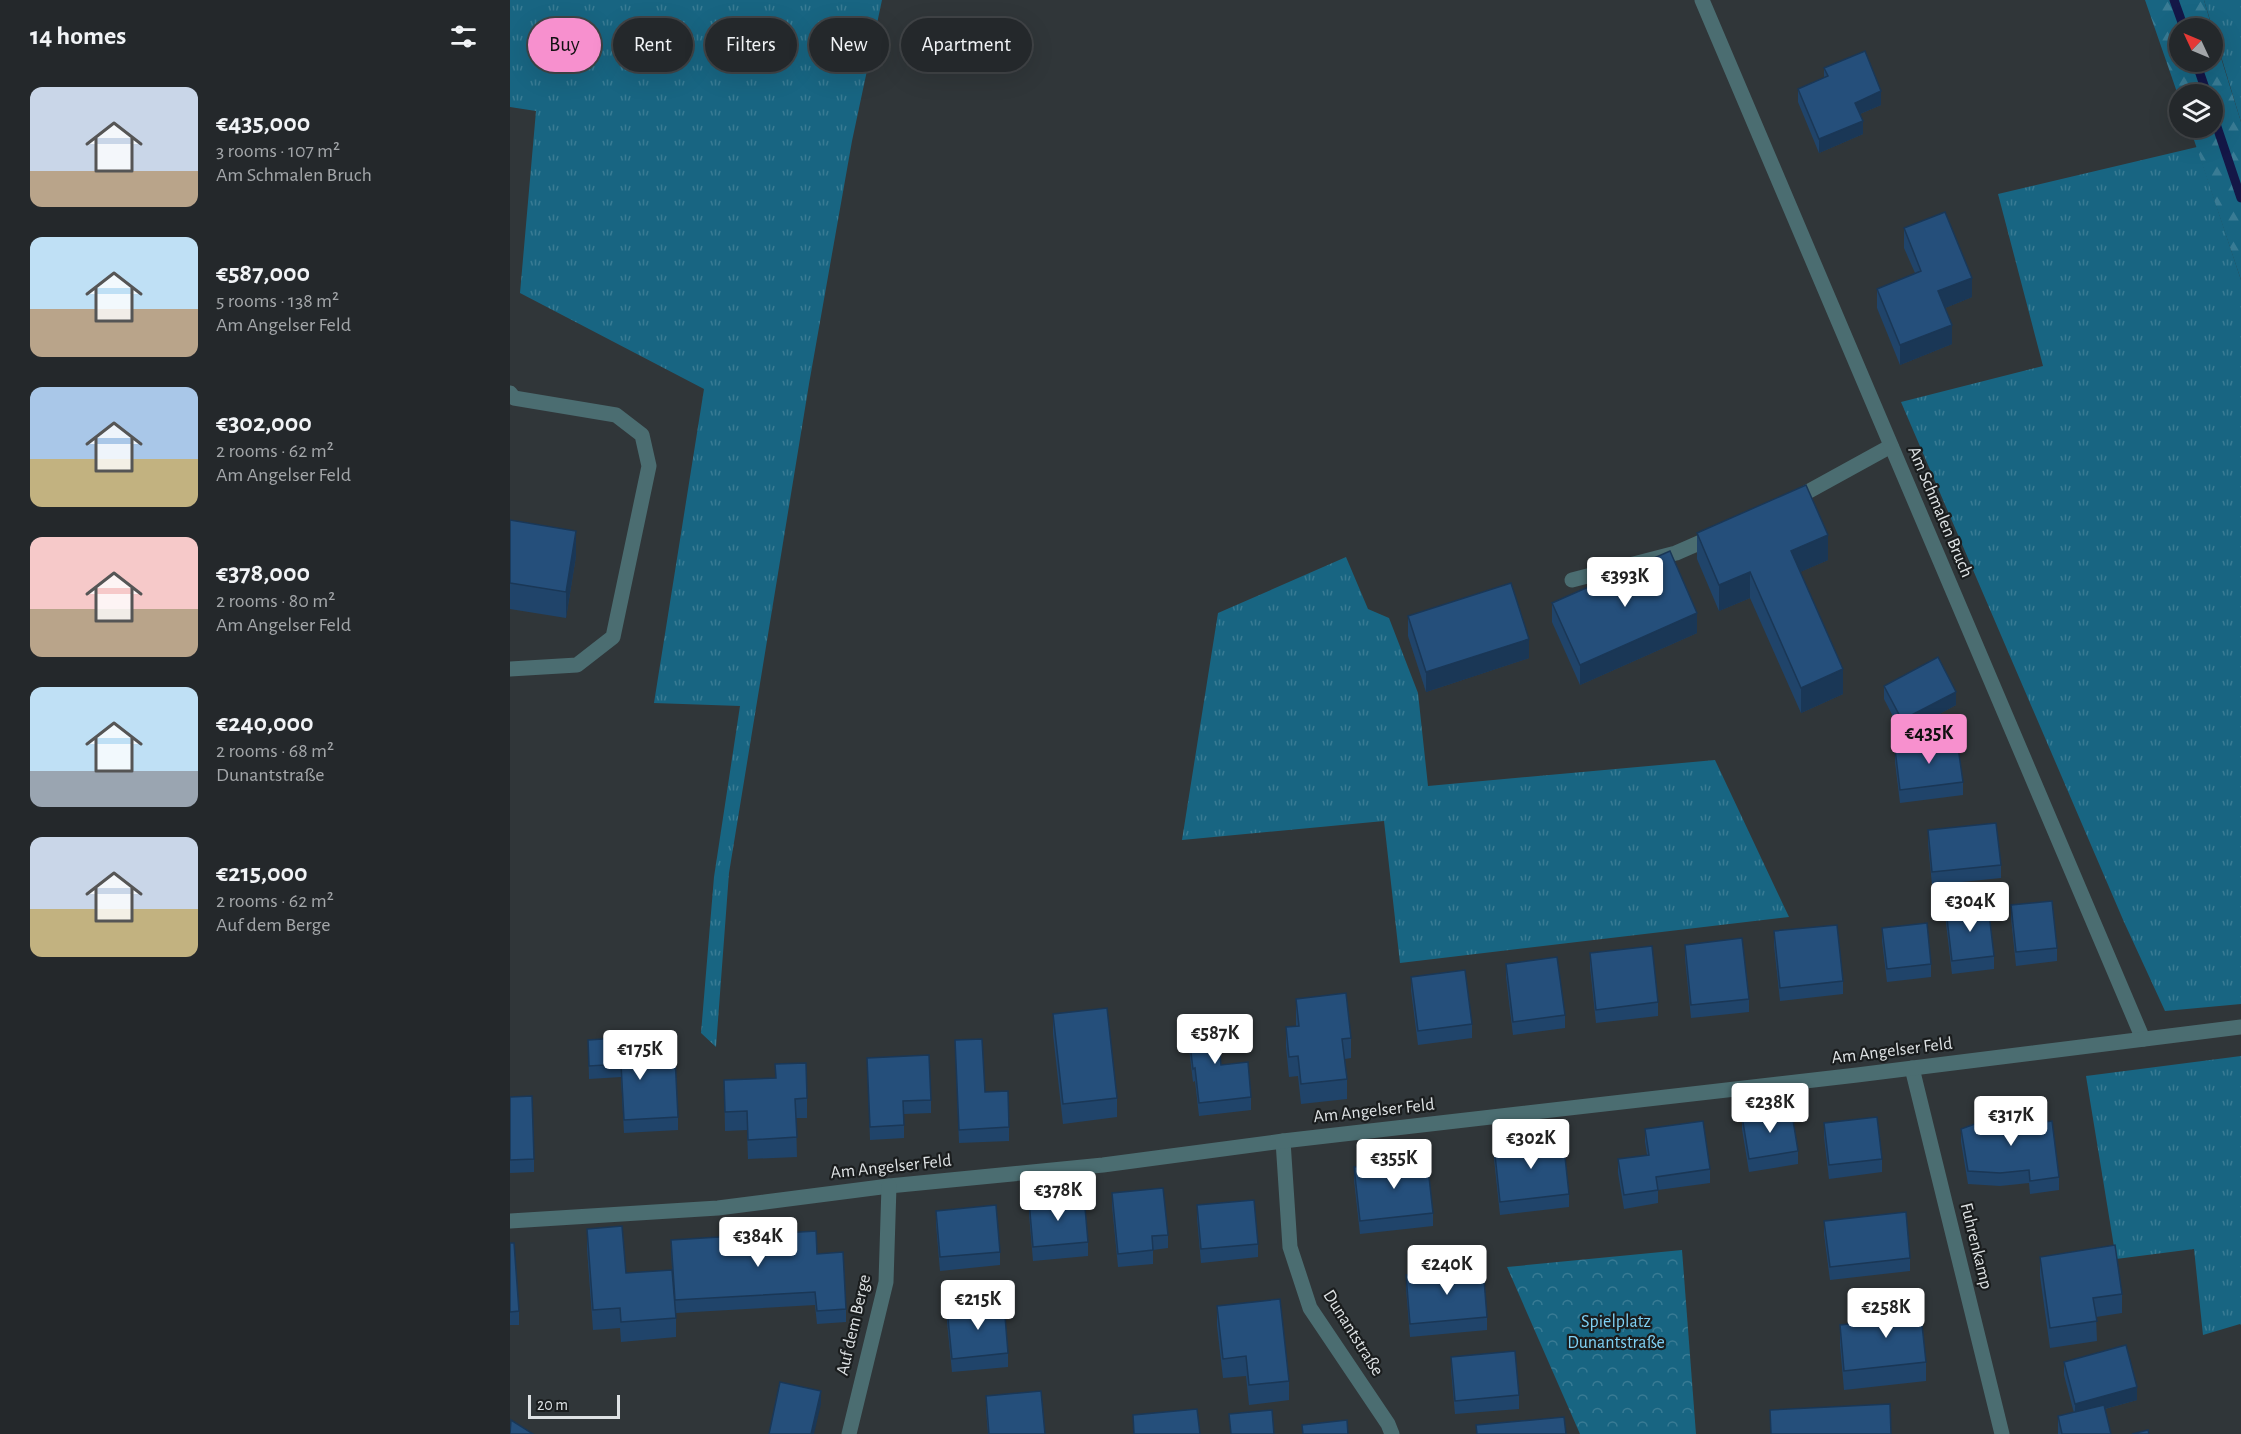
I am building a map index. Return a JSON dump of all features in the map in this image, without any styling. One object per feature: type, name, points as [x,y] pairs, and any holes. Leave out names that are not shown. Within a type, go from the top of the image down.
[{"type":"street","name":"Am Schmalen Bruch","points":[[1702,0],[2143,1039]]},
{"type":"street","points":[[510,393],[514,398],[616,415],[642,435],[649,466],[613,637],[577,664],[510,669]]},
{"type":"street","points":[[1782,506],[1891,446]]},
{"type":"street","points":[[1572,580],[1676,553],[1729,529]]},
{"type":"street","name":"Am Angelser Feld","points":[[510,1221],[718,1208],[889,1186],[1103,1165],[1283,1140],[1377,1131],[2241,1028]]},
{"type":"street","name":"Fuhrenkamp","points":[[1912,1068],[2002,1434]]},
{"type":"street","name":"Dunantstraße","points":[[1283,1140],[1290,1247],[1310,1308],[1388,1424],[1392,1434]]},
{"type":"street","name":"Auf dem Berge","points":[[849,1434],[886,1282],[889,1186]]},
{"type":"green space","points":[[510,0],[882,0],[878,18],[809,18],[809,72],[867,72],[852,141],[809,384],[729,873],[716,1047],[701,1033],[714,877],[740,706],[654,703],[704,389],[520,293],[536,111],[510,107]]},
{"type":"green space","points":[[2145,0],[2204,0],[2209,18],[2169,18],[2169,69]]},
{"type":"green space","points":[[2204,0],[2241,0],[2241,122],[2223,63],[2223,18],[2209,18]]},
{"type":"green space","points":[[2223,64],[2241,122],[2241,280],[2193,138],[2223,138],[2223,84],[2174,84],[2170,72],[2223,72]]},
{"type":"green space","points":[[2197,147],[2241,280],[2241,1004],[2165,1011],[2124,922],[1901,402],[2043,366],[1998,194]]},
{"type":"green space","points":[[1346,557],[1368,609],[1389,618],[1418,693],[1428,786],[1715,760],[1789,917],[1400,963],[1384,821],[1182,840],[1218,613]]},
{"type":"green space","points":[[2241,1056],[2241,1325],[2203,1335],[2194,1249],[2116,1259],[2086,1076]]},
{"type":"green space","name":"Spielplatz Dunantstraße","points":[[1682,1250],[1696,1434],[1580,1434],[1507,1267]]},
{"type":"building","points":[[1865,51],[1881,91],[1855,103],[1863,121],[1819,139],[1798,89],[1828,76],[1824,68]]},
{"type":"building","points":[[1945,212],[1972,278],[1938,291],[1952,325],[1900,345],[1877,289],[1921,271],[1904,228]]},
{"type":"building","points":[[1806,485],[1828,535],[1791,551],[1843,669],[1801,688],[1750,572],[1719,585],[1697,533]]},
{"type":"building","points":[[510,520],[576,531],[566,592],[510,583]]},
{"type":"building","points":[[1670,551],[1697,613],[1580,665],[1552,603]]},
{"type":"building","points":[[1511,583],[1529,639],[1426,672],[1408,616]]},
{"type":"building","points":[[1938,657],[1956,692],[1902,720],[1884,686]]},
{"type":"building","points":[[1957,740],[1963,782],[1900,790],[1895,749]]},
{"type":"building","points":[[1996,823],[2001,865],[1932,872],[1928,830]]},
{"type":"building","points":[[2052,901],[2057,948],[2016,952],[2011,905]]},
{"type":"building","points":[[1988,905],[1994,956],[1952,961],[1946,910]]},
{"type":"building","points":[[1927,923],[1931,964],[1887,969],[1882,928]]},
{"type":"building","points":[[1837,925],[1843,981],[1780,988],[1774,931]]},
{"type":"building","points":[[1742,938],[1749,999],[1691,1005],[1685,945]]},
{"type":"building","points":[[1652,946],[1658,1002],[1596,1010],[1590,953]]},
{"type":"building","points":[[1557,957],[1565,1015],[1513,1022],[1506,964]]},
{"type":"building","points":[[1465,970],[1472,1024],[1418,1031],[1411,977]]},
{"type":"building","points":[[1346,993],[1351,1038],[1342,1039],[1347,1079],[1301,1084],[1298,1056],[1289,1057],[1286,1027],[1299,1026],[1296,999]]},
{"type":"building","points":[[1107,1008],[1117,1098],[1063,1104],[1053,1014]]},
{"type":"building","points":[[1216,1016],[1221,1065],[1248,1062],[1251,1097],[1199,1103],[1187,1019]]},
{"type":"building","points":[[618,1038],[619,1060],[675,1057],[678,1117],[624,1120],[621,1064],[589,1066],[588,1040]]},
{"type":"building","points":[[982,1039],[985,1092],[1008,1091],[1009,1127],[959,1130],[955,1040]]},
{"type":"building","points":[[929,1055],[931,1100],[903,1101],[904,1125],[870,1127],[867,1058]]},
{"type":"building","points":[[806,1063],[807,1098],[795,1099],[797,1137],[748,1140],[747,1111],[725,1112],[724,1080],[776,1078],[775,1064]]},
{"type":"building","points":[[532,1096],[534,1159],[510,1160],[510,1097]]},
{"type":"building","points":[[1791,1108],[1798,1151],[1749,1159],[1742,1116]]},
{"type":"building","points":[[2023,1114],[2024,1125],[2052,1121],[2059,1177],[2030,1181],[2029,1170],[2000,1173],[1968,1171],[1961,1129],[1994,1117]]},
{"type":"building","points":[[1877,1117],[1882,1159],[1829,1165],[1824,1123]]},
{"type":"building","points":[[1703,1121],[1710,1169],[1656,1177],[1658,1190],[1624,1195],[1618,1159],[1649,1155],[1645,1129]]},
{"type":"building","points":[[1563,1139],[1569,1194],[1500,1202],[1494,1145]]},
{"type":"building","points":[[1427,1159],[1433,1213],[1360,1221],[1354,1167]]},
{"type":"building","points":[[1163,1188],[1168,1235],[1152,1236],[1153,1250],[1118,1254],[1112,1193]]},
{"type":"building","points":[[1084,1196],[1088,1242],[1033,1247],[1029,1201]]},
{"type":"building","points":[[1254,1200],[1258,1244],[1201,1249],[1197,1205]]},
{"type":"building","points":[[996,1205],[1000,1252],[940,1257],[936,1211]]},
{"type":"building","points":[[1906,1212],[1910,1258],[1830,1267],[1824,1221]]},
{"type":"building","points":[[622,1226],[626,1273],[672,1270],[676,1318],[621,1322],[620,1308],[593,1310],[587,1229]]},
{"type":"building","points":[[816,1231],[817,1254],[843,1252],[846,1309],[817,1311],[815,1292],[675,1300],[671,1240]]},
{"type":"building","points":[[510,1243],[514,1243],[519,1311],[510,1312]]},
{"type":"building","points":[[2115,1245],[2122,1294],[2093,1298],[2097,1321],[2050,1328],[2040,1257]]},
{"type":"building","points":[[1483,1267],[1487,1317],[1410,1324],[1406,1275]]},
{"type":"building","points":[[1919,1297],[1926,1362],[1844,1371],[1840,1325],[1892,1319],[1890,1301]]},
{"type":"building","points":[[1280,1299],[1289,1381],[1249,1385],[1246,1356],[1223,1359],[1217,1306]]},
{"type":"building","points":[[1004,1304],[1008,1353],[952,1359],[947,1309]]},
{"type":"building","points":[[2126,1345],[2137,1387],[2075,1404],[2064,1362]]},
{"type":"building","points":[[1515,1351],[1519,1395],[1455,1401],[1451,1357]]},
{"type":"building","points":[[780,1382],[821,1391],[811,1434],[769,1434]]},
{"type":"building","points":[[1041,1391],[1045,1434],[989,1434],[986,1396]]},
{"type":"building","points":[[1890,1404],[1891,1434],[1771,1434],[1770,1410]]},
{"type":"building","points":[[2104,1405],[2111,1434],[2062,1434],[2058,1416]]},
{"type":"building","points":[[1197,1409],[1200,1434],[1134,1434],[1133,1415]]},
{"type":"building","points":[[1272,1410],[1274,1434],[1231,1434],[1229,1414]]},
{"type":"building","points":[[1564,1417],[1566,1434],[1477,1434],[1476,1425]]},
{"type":"building","points":[[511,1420],[533,1434],[510,1434]]},
{"type":"building","points":[[1347,1420],[1348,1434],[1303,1434],[1302,1425]]},
{"type":"building","points":[[2148,1430],[2149,1434],[2132,1434]]},
{"type":"waterway","points":[[2174,0],[2180,18]]},
{"type":"waterway","points":[[2199,72],[2204,84]]},
{"type":"waterway","points":[[2221,138],[2241,198]]}]
